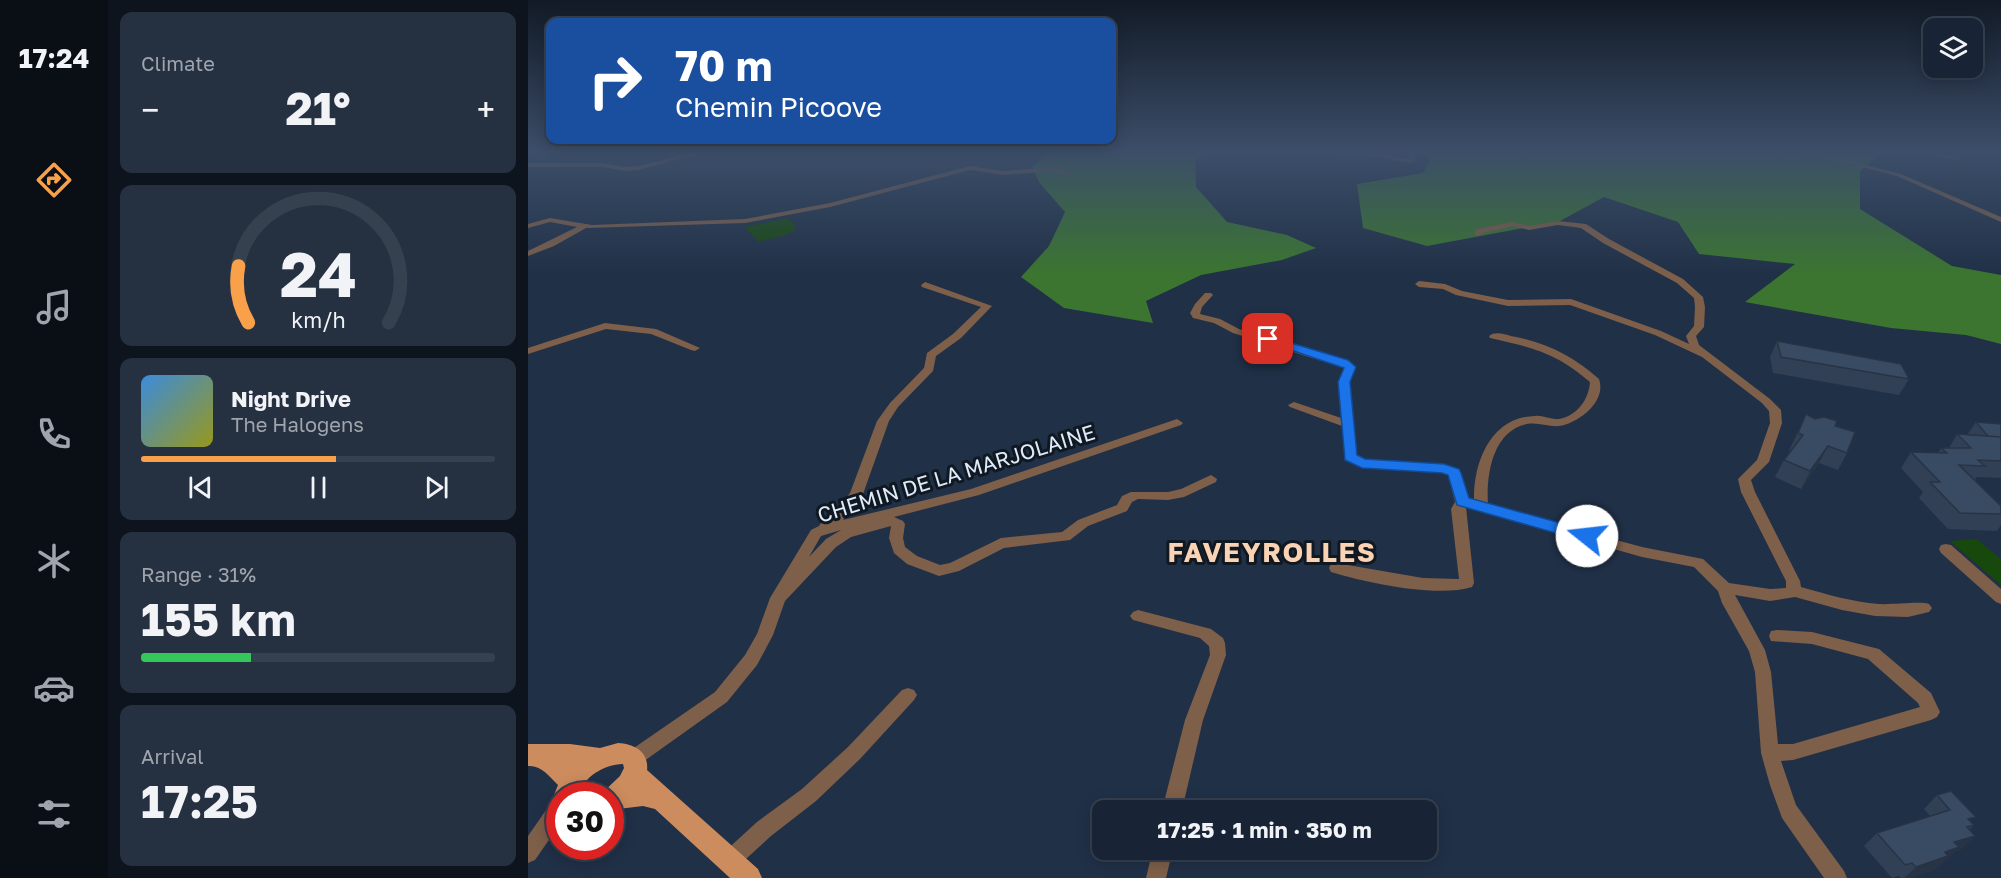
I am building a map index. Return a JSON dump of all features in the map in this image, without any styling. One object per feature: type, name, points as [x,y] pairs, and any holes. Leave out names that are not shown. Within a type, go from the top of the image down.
[{"type":"main road","points":[[574,782],[583,769],[600,758],[620,753],[634,766],[660,798],[749,878]]},
{"type":"main road","points":[[532,755],[570,754],[600,758]]},
{"type":"main road","points":[[532,755],[556,766],[565,782]]},
{"type":"main road","points":[[624,786],[634,766]]},
{"type":"main road","points":[[624,797],[643,795],[660,798]]},
{"type":"street","points":[[528,226],[558,220],[582,227],[751,221],[831,205],[874,193]]},
{"type":"street","points":[[1936,193],[2001,220]]},
{"type":"street","points":[[1478,234],[1480,231],[1512,224],[1529,228],[1558,223],[1583,226],[1605,241],[1653,265],[1691,289],[1698,297],[1699,327],[1691,336],[1695,346],[1767,401],[1775,410],[1776,423],[1763,462],[1744,479],[1748,492],[1793,581],[1794,591]]},
{"type":"street","points":[[528,254],[582,227]]},
{"type":"street","points":[[1419,284],[1445,287],[1459,294],[1508,303],[1571,302],[1658,333],[1713,360]]},
{"type":"street","points":[[816,533],[838,517],[856,494],[883,421],[894,405],[929,369],[931,355],[957,336],[987,306],[925,285]]},
{"type":"street","points":[[1208,296],[1198,306],[1196,316],[1218,321],[1236,332],[1268,339],[1344,363],[1350,367],[1344,382],[1350,457],[1362,463],[1444,468],[1454,473],[1462,502],[1458,509],[1467,583],[1444,585],[1399,581],[1336,568]]},
{"type":"street","points":[[528,351],[605,326],[653,331],[696,348]]},
{"type":"street","points":[[1481,507],[1481,478],[1488,451],[1495,439],[1516,424],[1534,419],[1558,422],[1576,416],[1592,399],[1596,389],[1595,381],[1564,356],[1532,343],[1494,336]]},
{"type":"street","points":[[1294,405],[1347,424]]},
{"type":"street","name":"CHEMIN DE LA MARJOLAINE","points":[[634,766],[721,697],[751,660],[765,635],[778,598],[790,574],[816,533],[838,525],[974,492],[1177,423]]},
{"type":"street","points":[[778,598],[831,543],[846,533],[885,521],[898,524],[896,538],[899,549],[912,560],[939,571],[954,567],[1001,543],[1065,537],[1083,523],[1122,508],[1127,499],[1136,495],[1168,496],[1184,493],[1211,479]]},
{"type":"street","points":[[1462,502],[1642,552],[1698,563],[1725,588],[1730,603],[1757,650],[1763,672],[1770,753],[1779,786],[1789,811],[1837,878]]},
{"type":"street","points":[[1946,549],[2001,598]]},
{"type":"street","points":[[1725,588],[1788,595],[1794,591],[1873,609],[1907,612],[1924,608]]},
{"type":"street","points":[[1138,616],[1205,633],[1217,643],[1218,655],[1194,720],[1174,800]]},
{"type":"street","points":[[1770,753],[1793,752],[1930,712],[1925,698],[1873,654],[1812,638],[1777,636]]},
{"type":"street","points":[[729,861],[764,829],[809,795],[854,753],[908,695]]},
{"type":"street","points":[[534,845],[546,827]]},
{"type":"street","points":[[534,845],[546,835]]},
{"type":"street","points":[[1156,878],[1160,860]]},
{"type":"green space","points":[[1049,193],[1201,193],[1227,222],[1287,235],[1316,248],[1282,260],[1201,275],[1146,301],[1153,323],[1064,308],[1021,277],[1049,246],[1065,212]]},
{"type":"green space","points":[[1358,193],[1860,193],[1860,209],[1952,266],[2001,275],[2001,344],[1966,335],[1891,328],[1745,302],[1795,264],[1699,254],[1678,222],[1604,197],[1560,221],[1427,246],[1363,228]]},
{"type":"green space","points":[[788,218],[795,225],[795,230],[783,236],[758,242],[745,227]]},
{"type":"green space","points":[[1977,539],[2001,559],[2001,585],[1950,541]]},
{"type":"building","points":[[1777,341],[1901,364],[1909,379],[1781,357]]},
{"type":"building","points":[[1806,414],[1815,419],[1824,417],[1837,421],[1835,426],[1855,432],[1847,453],[1828,446],[1810,471],[1784,460],[1803,435],[1798,433]]},
{"type":"building","points":[[1976,422],[2001,424],[2001,437],[1988,436]]},
{"type":"building","points":[[1957,434],[2001,437],[2001,461],[1978,460],[1985,466],[1959,465],[2001,506],[2001,514],[1960,513],[1930,482],[1940,482],[1911,452],[1947,453],[1941,448],[1971,448]]},
{"type":"building","points":[[1951,791],[1976,817],[1968,819],[1974,825],[1967,827],[1975,836],[1954,842],[1959,847],[1945,852],[1948,856],[1916,867],[1912,863],[1905,865],[1877,833],[1950,810],[1937,795]]},
{"type":"district","name":"FAVEYROLLES","points":[[1272,552]]},
{"type":"route","points":[[1268,339],[1344,363],[1350,367],[1344,382],[1350,457],[1362,463],[1444,468],[1454,473],[1462,502],[1587,536]]}]
